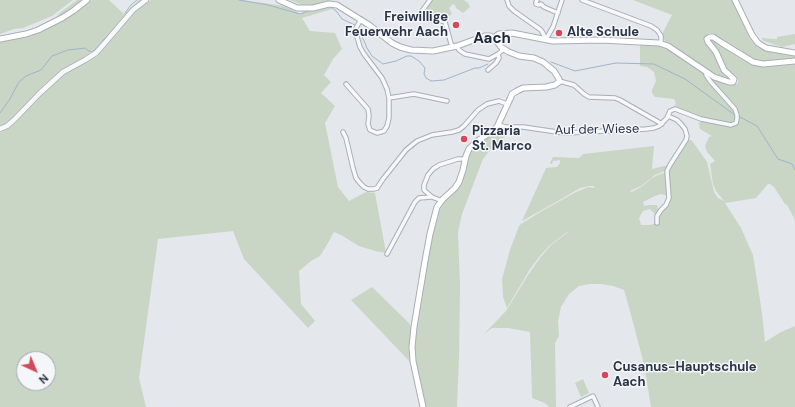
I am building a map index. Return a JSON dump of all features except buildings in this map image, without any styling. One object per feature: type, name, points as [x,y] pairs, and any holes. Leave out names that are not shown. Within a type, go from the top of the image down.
[{"type":"main road","points":[[0,40],[38,30],[62,18],[87,0]]},
{"type":"main road","points":[[280,0],[298,8],[313,8],[335,4],[372,26],[392,43],[406,49],[433,51],[458,49],[491,36],[504,49],[516,55],[530,57],[541,61],[554,71],[559,78],[558,83],[554,86],[526,87],[519,89],[511,96],[499,125],[472,145],[467,153],[459,182],[437,207],[430,234],[416,312],[412,347],[423,407]]},
{"type":"main road","points":[[735,0],[752,35],[758,43],[766,48],[795,53]]},
{"type":"main road","points":[[493,38],[499,34],[512,33],[558,41],[601,40],[661,43],[720,80],[730,82],[733,82],[734,80],[732,76],[724,70],[716,52],[708,42],[708,38],[711,36],[753,62],[763,64],[795,61]]},
{"type":"street","points":[[0,129],[11,123],[63,72],[96,53],[133,10],[146,0]]},
{"type":"street","points":[[430,0],[422,11],[422,15],[428,19],[445,22],[458,49],[466,54],[489,59],[504,49]]},
{"type":"street","points":[[507,0],[514,11],[540,29],[545,39]]},
{"type":"street","points":[[537,0],[536,4],[539,5],[541,2],[545,8],[558,13]]},
{"type":"street","points":[[545,39],[552,30],[562,0]]},
{"type":"street","points":[[582,0],[652,26],[661,36],[661,43]]},
{"type":"street","points":[[346,84],[368,109],[368,126],[370,130],[378,133],[382,132],[387,126],[390,112],[389,98],[387,88],[382,78],[361,49],[355,32],[361,20]]},
{"type":"street","points":[[488,70],[496,63],[499,58],[498,54]]},
{"type":"street","points":[[559,81],[574,84],[589,97],[615,98],[620,100],[662,124],[670,111],[675,109],[701,119],[731,125],[736,123],[737,117],[735,109],[707,77],[706,72]]},
{"type":"street","points":[[389,98],[414,94],[447,101]]},
{"type":"street","points":[[343,132],[346,136],[352,168],[356,178],[364,187],[374,189],[377,188],[406,150],[420,139],[434,134],[459,130],[487,104],[499,101],[508,104]]},
{"type":"street","points":[[657,223],[657,216],[666,205],[669,198],[667,171],[687,136],[685,129],[680,122],[668,116]]},
{"type":"street","name":"Auf der Wiese","points":[[499,125],[505,127],[523,127],[564,133],[646,129],[656,128],[662,124]]},
{"type":"street","points":[[442,201],[431,197],[424,190],[425,181],[437,166],[458,159],[465,159]]},
{"type":"street","points":[[387,254],[415,202],[419,198],[431,197]]},
{"type":"street","points":[[570,407],[593,396],[598,407]]},
{"type":"green space","points":[[0,0],[73,0],[52,16],[23,28],[14,29],[0,34]]},
{"type":"green space","points":[[77,0],[83,0],[60,16],[57,15]]},
{"type":"green space","points":[[92,0],[109,0],[124,14],[139,0],[143,0],[125,16],[86,57],[62,71],[49,81],[11,121],[0,128],[0,41],[33,34],[62,21]]},
{"type":"green space","points":[[151,0],[242,0],[284,6],[300,14],[320,7],[332,5],[332,9],[302,18],[310,31],[335,33],[342,49],[333,59],[324,75],[331,82],[321,93],[335,106],[325,123],[338,187],[349,201],[366,192],[375,193],[386,253],[359,246],[334,232],[320,256],[299,271],[301,304],[315,321],[308,328],[244,259],[233,231],[158,239],[139,378],[146,407],[0,407],[0,133],[13,125],[38,96],[62,75],[97,53],[131,16]]},
{"type":"green space","points":[[290,0],[331,0],[331,2],[306,6]]},
{"type":"green space","points":[[431,0],[464,0],[470,7],[463,13],[453,4],[449,8],[452,14],[443,20],[440,20],[425,17],[422,13]]},
{"type":"green space","points":[[633,0],[732,0],[749,37],[757,47],[795,56],[795,60],[756,62],[722,41],[713,33],[709,33],[705,36],[705,42],[712,49],[724,75],[730,79],[729,80],[714,75],[665,41],[662,34],[672,15]]},
{"type":"green space","points":[[795,34],[795,44],[782,47],[762,39],[777,39],[777,37]]},
{"type":"green space","points":[[711,39],[755,65],[795,63],[795,220],[787,205],[774,187],[770,184],[768,184],[756,198],[725,203],[741,228],[753,255],[765,342],[781,332],[795,326],[795,407],[651,407],[644,364],[624,290],[613,286],[589,284],[579,286],[569,294],[561,307],[558,321],[559,336],[555,343],[556,407],[549,407],[545,403],[532,398],[530,332],[508,328],[492,328],[484,334],[506,311],[540,258],[550,246],[568,232],[549,246],[539,257],[530,269],[507,308],[503,297],[502,279],[510,250],[519,226],[576,192],[588,187],[594,188],[594,186],[589,186],[580,188],[522,221],[546,168],[557,167],[560,163],[560,160],[553,161],[551,164],[550,163],[553,157],[579,158],[583,154],[654,146],[652,169],[669,165],[667,170],[655,175],[641,186],[630,191],[632,192],[641,187],[652,178],[667,172],[669,196],[661,194],[643,202],[644,206],[657,205],[659,212],[656,215],[650,209],[646,210],[643,211],[639,218],[641,225],[657,223],[661,210],[667,205],[670,198],[670,165],[687,140],[691,140],[693,142],[707,162],[714,192],[718,198],[724,201],[716,191],[713,184],[710,164],[715,161],[707,152],[705,146],[709,137],[712,136],[700,129],[700,125],[698,124],[703,120],[732,126],[738,123],[736,108],[708,77],[708,75],[726,84],[736,84],[738,83],[738,80],[737,77],[724,66],[719,54],[709,41]]},
{"type":"green space","points":[[640,43],[662,45],[703,71],[710,82],[731,104],[736,114],[735,122],[733,123],[703,120],[674,108],[676,103],[674,99],[655,97],[652,93],[656,81],[654,72],[647,67],[640,66]]},
{"type":"green space","points":[[504,128],[514,129],[489,151],[483,159],[462,214],[458,232],[460,285],[457,407],[425,407],[414,350],[431,235],[438,211],[442,203],[456,190],[472,147],[479,141]]},
{"type":"green space","points":[[372,287],[410,324],[409,325],[412,326],[412,364],[351,300]]},
{"type":"green space","points":[[583,379],[589,393],[581,397],[575,383]]},
{"type":"waterway","points":[[125,13],[137,0]]},
{"type":"waterway","points":[[239,0],[268,5],[300,14],[311,10]]},
{"type":"waterway","points":[[330,6],[342,19],[355,25]]},
{"type":"waterway","points":[[0,113],[10,99],[19,82],[26,76],[41,70],[52,56],[68,50],[85,48],[92,52],[118,24]]},
{"type":"waterway","points":[[358,27],[372,56],[383,64],[411,56],[419,61],[425,68],[424,74],[426,78],[431,81],[444,80],[488,64]]},
{"type":"waterway","points":[[551,62],[575,71],[616,63],[654,64],[685,79],[735,115]]},
{"type":"waterway","points":[[738,116],[757,126],[778,159],[792,164],[795,170]]},
{"type":"place","name":"Freiwillige Feuerwehr Aach","points":[[456,25]]},
{"type":"place","name":"Alte Schule","points":[[559,33]]},
{"type":"place","name":"Pizzaria St. Marco","points":[[464,139]]},
{"type":"place","name":"Cusanus-Hauptschule Aach","points":[[605,375]]},
{"type":"district","name":"Aach","points":[[492,39]]}]
